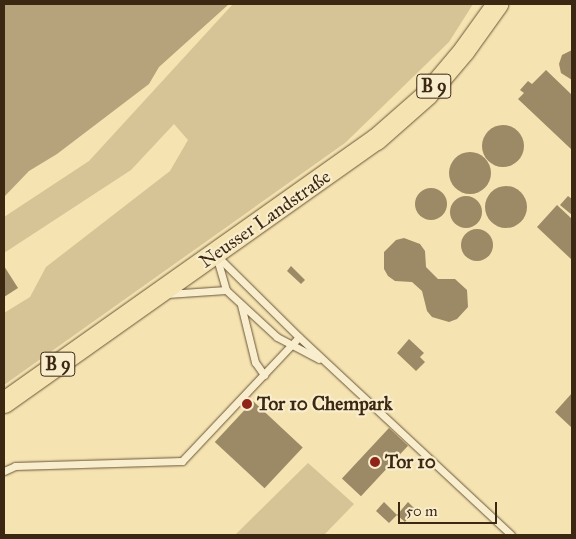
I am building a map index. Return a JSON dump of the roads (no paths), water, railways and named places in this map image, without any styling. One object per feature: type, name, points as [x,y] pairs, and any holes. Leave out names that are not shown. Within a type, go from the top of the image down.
[{"type":"main road","name":"Neusser Landstraße","points":[[4,402],[216,254],[399,120],[447,70],[497,4]]},
{"type":"lane","points":[[216,254],[226,290],[240,304],[277,338],[324,360]]},
{"type":"lane","points":[[216,254],[299,337],[511,535]]},
{"type":"lane","points":[[158,294],[226,290]]},
{"type":"lane","points":[[240,304],[255,362],[264,375]]},
{"type":"lane","points":[[4,471],[15,466],[182,461],[299,337]]},
{"type":"place","name":"Tor 10 Chempark","points":[[247,404]]},
{"type":"place","name":"Tor 10","points":[[375,462]]}]
